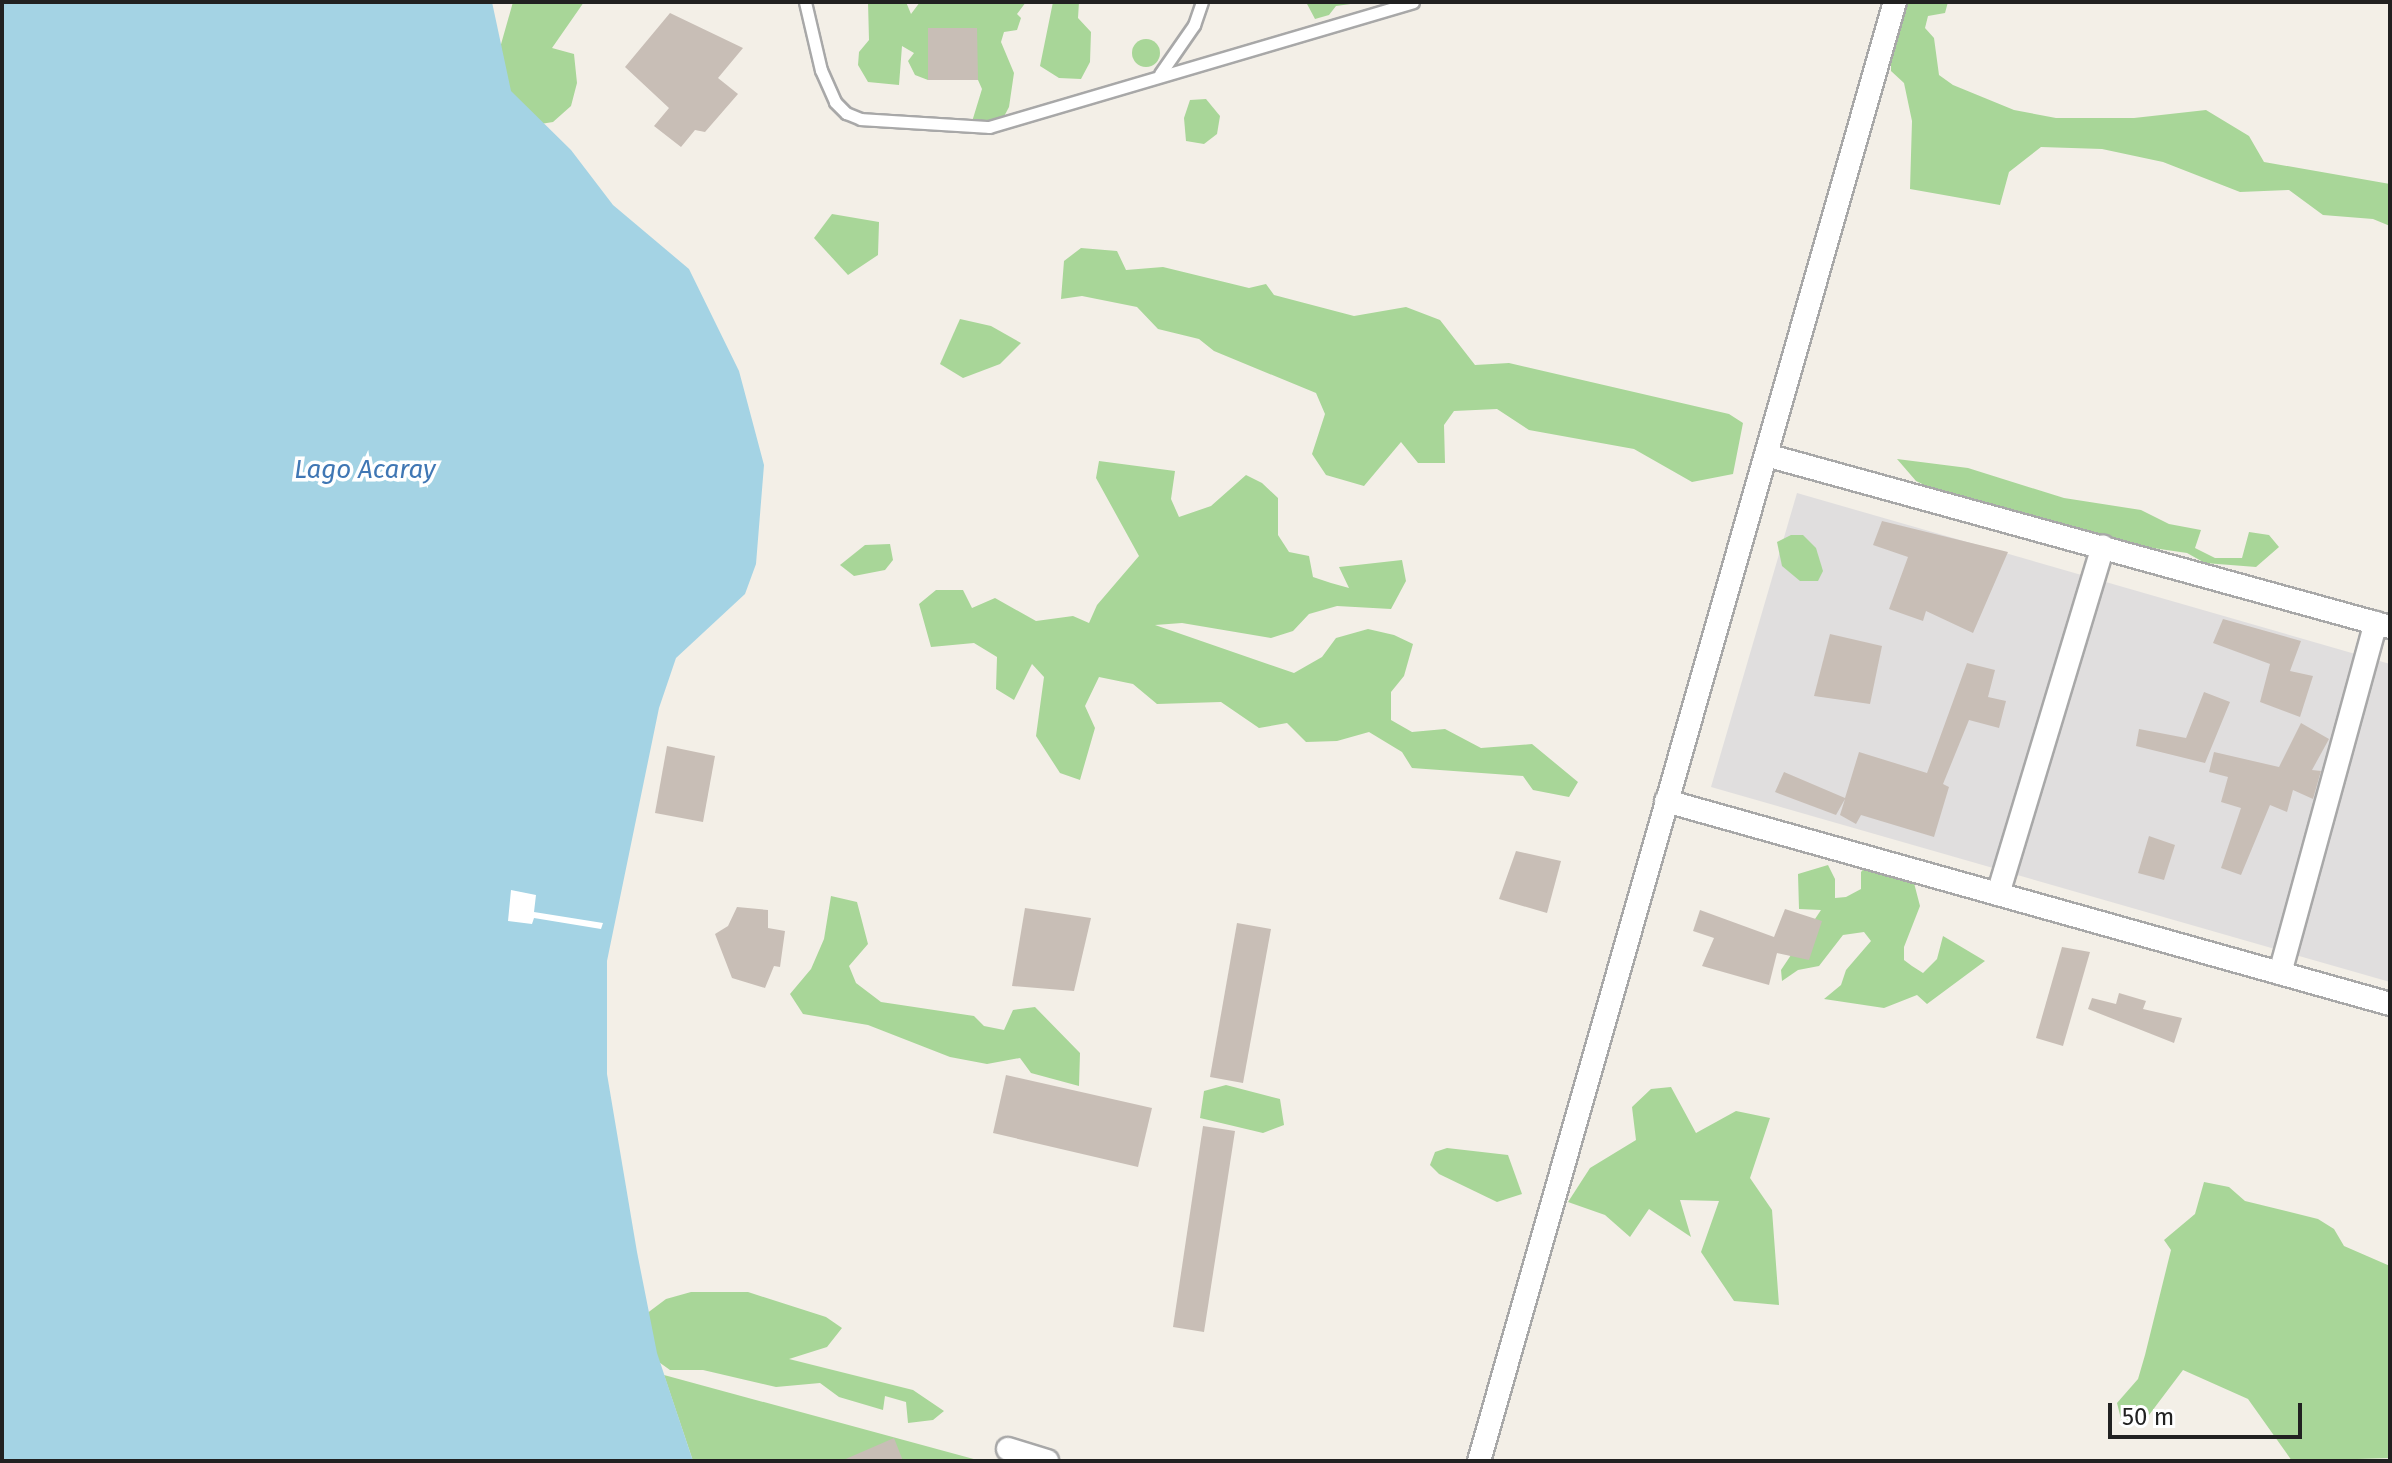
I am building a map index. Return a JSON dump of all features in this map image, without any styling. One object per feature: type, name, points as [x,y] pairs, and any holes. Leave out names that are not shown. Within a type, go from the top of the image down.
[{"type":"street","points":[[1479,1461],[1895,2]]},
{"type":"street","points":[[1766,455],[2383,625],[2280,973]]},
{"type":"street","points":[[1998,894],[2103,547]]},
{"type":"street","points":[[1666,801],[2390,1004]]},
{"type":"street","points":[[1008,1449],[1047,1461]]},
{"type":"lane","points":[[805,2],[821,70],[835,102],[861,119],[989,127],[1080,104],[1160,75],[1413,2]]},
{"type":"lane","points":[[1160,75],[1194,25],[1202,2]]},
{"type":"shaded area","points":[[1797,493],[2390,664],[2390,982],[1711,787]]},
{"type":"green space","points":[[513,2],[584,2],[552,48],[574,54],[577,83],[571,106],[553,122],[528,126],[494,69]]},
{"type":"green space","points":[[868,2],[906,2],[911,14],[920,2],[1026,2],[1017,14],[1021,18],[1017,30],[1004,32],[1001,42],[1014,73],[1009,107],[1000,124],[989,133],[971,125],[982,89],[978,80],[928,80],[915,75],[908,61],[914,53],[902,46],[899,85],[868,82],[858,65],[859,52],[869,40]]},
{"type":"green space","points":[[1053,2],[1079,2],[1078,18],[1091,32],[1090,62],[1081,79],[1059,78],[1040,66]]},
{"type":"green space","points":[[1306,2],[1365,2],[1336,6],[1329,15],[1315,19]]},
{"type":"green space","points":[[1900,2],[1948,2],[1945,13],[1928,16],[1925,28],[1934,38],[1939,75],[1953,85],[2014,110],[2056,118],[2134,118],[2206,110],[2249,136],[2264,162],[2390,184],[2390,226],[2373,219],[2323,215],[2289,190],[2240,192],[2163,162],[2102,149],[2041,147],[2009,172],[2000,205],[1910,189],[1912,121],[1904,83],[1891,71],[1891,40]]},
{"type":"green space","points":[[1146,39],[1156,43],[1160,53],[1156,63],[1146,67],[1136,63],[1132,53],[1136,43]]},
{"type":"green space","points":[[1206,99],[1220,116],[1217,134],[1204,144],[1186,141],[1184,118],[1190,100]]},
{"type":"green space","points":[[832,214],[879,222],[878,255],[848,275],[814,238]]},
{"type":"green space","points":[[1081,248],[1117,251],[1126,270],[1163,267],[1249,288],[1266,284],[1274,295],[1354,316],[1406,307],[1440,320],[1475,365],[1509,363],[1729,414],[1743,423],[1733,474],[1692,482],[1634,449],[1529,430],[1497,409],[1454,411],[1444,425],[1445,463],[1418,463],[1401,442],[1364,486],[1326,475],[1312,454],[1325,414],[1316,393],[1214,351],[1199,339],[1158,329],[1137,307],[1082,296],[1061,299],[1064,261]]},
{"type":"green space","points":[[960,319],[991,326],[1021,343],[1000,364],[963,378],[940,364]]},
{"type":"green space","points":[[1897,459],[1968,468],[2064,498],[2141,510],[2169,524],[2201,530],[2195,548],[2215,558],[2242,558],[2249,532],[2269,535],[2279,547],[2256,567],[2205,563],[2187,553],[2126,544],[1943,494],[1916,481]]},
{"type":"green space","points":[[1099,461],[1175,471],[1171,499],[1179,517],[1211,506],[1246,475],[1262,483],[1278,498],[1278,535],[1289,552],[1309,556],[1313,577],[1331,583],[1349,588],[1339,567],[1402,560],[1406,581],[1391,609],[1337,606],[1309,614],[1293,631],[1271,638],[1182,623],[1155,625],[1294,673],[1322,657],[1336,638],[1368,629],[1394,635],[1413,644],[1404,676],[1391,692],[1391,720],[1412,732],[1445,729],[1481,748],[1532,744],[1578,782],[1569,797],[1533,790],[1523,776],[1412,768],[1402,752],[1369,732],[1337,741],[1306,742],[1287,723],[1259,728],[1221,702],[1157,704],[1133,684],[1099,677],[1085,706],[1095,728],[1080,780],[1060,773],[1036,736],[1044,677],[1032,664],[1014,700],[996,689],[997,657],[974,643],[931,647],[919,604],[936,590],[963,590],[972,608],[995,598],[1036,621],[1073,616],[1089,623],[1097,605],[1139,556],[1096,478]]},
{"type":"green space","points":[[1791,535],[1803,535],[1816,548],[1823,571],[1818,581],[1800,581],[1782,566],[1777,542]]},
{"type":"green space","points":[[890,544],[893,560],[885,570],[854,576],[840,565],[865,545]]},
{"type":"green space","points":[[1868,864],[1899,872],[1914,883],[1920,906],[1904,947],[1904,960],[1923,973],[1937,959],[1943,936],[1985,961],[1927,1004],[1917,995],[1884,1008],[1824,999],[1841,985],[1846,970],[1871,941],[1864,932],[1843,935],[1819,966],[1798,970],[1782,981],[1781,970],[1821,910],[1799,909],[1798,874],[1828,865],[1835,879],[1835,898],[1846,897],[1861,889],[1861,872]]},
{"type":"green space","points":[[831,896],[857,902],[868,944],[849,966],[856,983],[881,1002],[974,1016],[984,1026],[1004,1030],[1013,1010],[1035,1007],[1080,1053],[1079,1086],[1031,1073],[1020,1058],[987,1064],[950,1057],[868,1025],[803,1014],[790,994],[811,969],[824,939]]},
{"type":"green space","points":[[1226,1085],[1280,1099],[1284,1125],[1263,1133],[1200,1118],[1204,1091]]},
{"type":"green space","points":[[1671,1087],[1696,1133],[1736,1111],[1770,1118],[1750,1178],[1772,1210],[1779,1305],[1734,1301],[1701,1252],[1719,1201],[1680,1200],[1691,1237],[1649,1209],[1630,1237],[1605,1215],[1568,1202],[1590,1168],[1636,1140],[1632,1107],[1651,1089]]},
{"type":"green space","points":[[1447,1148],[1508,1155],[1522,1194],[1497,1202],[1439,1174],[1430,1165],[1435,1152]]},
{"type":"green space","points":[[2204,1182],[2229,1187],[2245,1201],[2318,1219],[2334,1229],[2344,1246],[2390,1266],[2390,1458],[2292,1461],[2248,1399],[2183,1370],[2149,1415],[2123,1427],[2117,1403],[2138,1379],[2145,1355],[2171,1250],[2164,1240],[2195,1214]]},
{"type":"green space","points":[[691,1292],[748,1292],[826,1317],[842,1328],[827,1347],[789,1359],[913,1390],[944,1411],[933,1420],[908,1423],[906,1402],[885,1396],[883,1410],[839,1397],[820,1383],[776,1387],[703,1370],[670,1370],[649,1355],[642,1317],[666,1299]]},
{"type":"green space","points":[[664,1375],[981,1461],[693,1461]]},
{"type":"water","name":"Lago Acaray","points":[[2,2],[492,2],[511,91],[571,150],[613,205],[689,269],[739,371],[764,465],[756,564],[745,594],[676,658],[659,708],[607,961],[607,1074],[637,1252],[657,1353],[693,1461],[2,1461]]},
{"type":"pier","points":[[511,890],[536,895],[534,912],[603,923],[601,929],[534,918],[532,924],[508,921]]},
{"type":"building","points":[[670,13],[743,48],[718,78],[738,94],[705,132],[695,130],[681,147],[654,126],[669,108],[625,67]]},
{"type":"building","points":[[928,28],[977,28],[978,80],[928,80]]},
{"type":"building","points":[[1882,521],[2008,552],[1973,633],[1926,611],[1923,621],[1889,609],[1908,557],[1873,545]]},
{"type":"building","points":[[2223,619],[2301,641],[2290,671],[2313,676],[2300,717],[2260,702],[2270,664],[2213,643]]},
{"type":"building","points":[[1830,634],[1882,646],[1870,704],[1814,696]]},
{"type":"building","points":[[1967,663],[1995,670],[1988,697],[2006,701],[1999,728],[1969,720],[1943,784],[1949,787],[1934,837],[1861,815],[1856,824],[1840,815],[1845,799],[1836,815],[1775,792],[1784,772],[1845,798],[1859,752],[1927,773]]},
{"type":"building","points":[[2204,692],[2230,702],[2205,763],[2136,746],[2139,729],[2186,738]]},
{"type":"building","points":[[2301,723],[2329,739],[2312,770],[2321,771],[2313,799],[2293,790],[2287,812],[2270,805],[2241,875],[2221,868],[2241,808],[2221,802],[2228,777],[2209,772],[2214,752],[2279,767]]},
{"type":"building","points":[[667,746],[715,756],[703,822],[655,813]]},
{"type":"building","points":[[2149,836],[2175,845],[2164,880],[2138,873]]},
{"type":"building","points":[[1516,851],[1561,861],[1547,913],[1499,899]]},
{"type":"building","points":[[737,907],[768,910],[768,928],[785,931],[780,967],[774,966],[765,988],[732,978],[715,934],[728,926]]},
{"type":"building","points":[[1025,908],[1091,918],[1074,991],[1012,986]]},
{"type":"building","points":[[1785,909],[1822,921],[1809,960],[1777,953],[1769,985],[1702,966],[1714,938],[1693,931],[1700,910],[1774,937]]},
{"type":"building","points":[[1237,923],[1271,929],[1243,1083],[1210,1077]]},
{"type":"building","points":[[2062,947],[2090,952],[2063,1046],[2036,1038]]},
{"type":"building","points":[[2119,993],[2146,1001],[2143,1009],[2182,1018],[2174,1043],[2088,1009],[2092,998],[2116,1004]]},
{"type":"building","points":[[1006,1075],[1152,1108],[1138,1167],[993,1133]]},
{"type":"building","points":[[1203,1126],[1235,1131],[1204,1332],[1173,1327]]},
{"type":"building","points":[[894,1438],[903,1461],[841,1461]]}]
